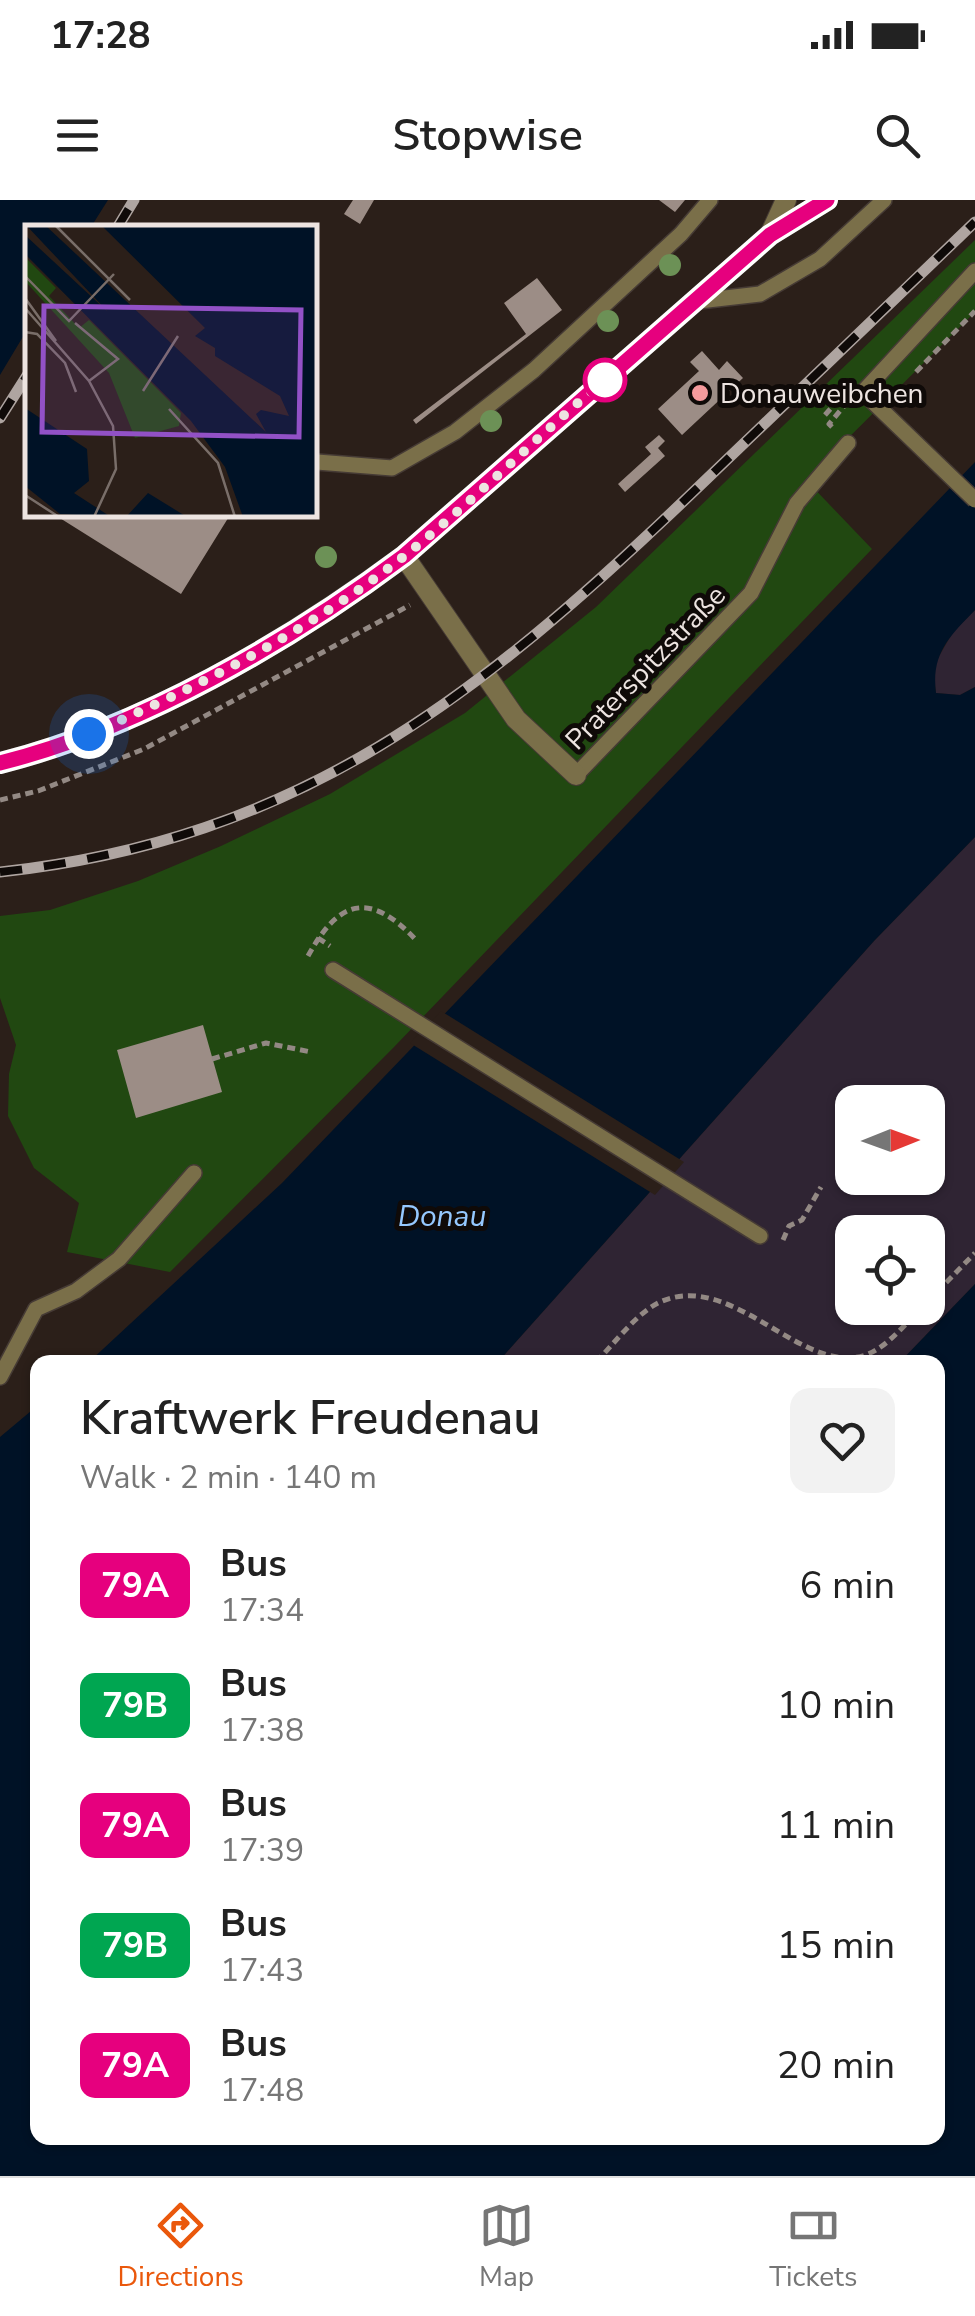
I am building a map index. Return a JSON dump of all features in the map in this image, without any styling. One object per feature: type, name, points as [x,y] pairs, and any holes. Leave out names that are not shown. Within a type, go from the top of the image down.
[{"type":"street","points":[[770,235],[786,200]]},
{"type":"street","points":[[0,763],[62,745],[144,710],[234,664],[404,556],[770,235],[827,200]]},
{"type":"street","points":[[404,556],[516,719],[576,776]]},
{"type":"lane","points":[[318,462],[392,468],[455,432],[534,370],[681,234],[710,200]]},
{"type":"lane","points":[[699,301],[760,294],[820,260],[884,200]]},
{"type":"lane","points":[[975,271],[862,393],[975,500]]},
{"type":"lane","name":"Praterspitzstraße","points":[[576,776],[751,593],[797,503],[843,437]]},
{"type":"lane","points":[[334,970],[760,1236]]},
{"type":"lane","points":[[0,1378],[36,1309],[76,1291],[119,1260],[194,1173]]},
{"type":"path","points":[[843,437],[829,424],[850,399]]},
{"type":"path","points":[[308,956],[324,926],[339,913],[364,906],[394,918],[416,940]]},
{"type":"path","points":[[212,1059],[266,1043],[311,1052]]},
{"type":"path","points":[[779,1248],[789,1226],[802,1220],[821,1187]]},
{"type":"path","points":[[945,1284],[975,1253]]},
{"type":"path","points":[[603,1355],[658,1304],[696,1296],[728,1303],[826,1355]]},
{"type":"path","points":[[862,1355],[875,1351],[903,1325]]},
{"type":"shaded area","points":[[975,610],[975,687],[960,695],[936,693],[933,667],[953,632]]},
{"type":"shaded area","points":[[975,837],[975,1284],[945,1315],[945,1215],[835,1215],[835,1325],[936,1325],[907,1355],[504,1355],[874,941]]},
{"type":"green space","points":[[975,240],[975,312],[806,480],[872,549],[395,1046],[170,1272],[67,1252],[79,1203],[34,1168],[8,1116],[9,1074],[16,1045],[0,998],[0,916],[50,910],[138,881],[221,846],[330,794],[465,713],[596,607]]},
{"type":"water","points":[[0,200],[108,200],[92,225],[25,225],[25,333],[0,375]]},
{"type":"water","name":"Donau","points":[[975,462],[975,610],[944,647],[935,679],[936,693],[960,695],[975,687],[975,837],[874,941],[504,1355],[97,1355],[282,1183]]},
{"type":"water","points":[[975,1284],[975,2176],[0,2176],[0,1437],[30,1412],[30,2145],[945,2145],[945,1355],[907,1355],[936,1325],[945,1325],[945,1315]]},
{"type":"pier","points":[[441,1011],[684,1162],[655,1195],[410,1043]]},
{"type":"building","points":[[353,200],[374,200],[360,224],[344,214]]},
{"type":"building","points":[[659,200],[685,200],[675,212]]},
{"type":"building","points":[[537,278],[562,310],[416,424],[413,420],[526,334],[504,303]]},
{"type":"building","name":"Donauweibchen","points":[[702,351],[719,370],[727,361],[743,378],[682,435],[658,409],[699,371],[690,362]]},
{"type":"building","points":[[659,435],[665,441],[658,448],[665,456],[625,492],[618,484],[651,454],[645,447]]},
{"type":"building","points":[[60,518],[228,518],[181,594]]},
{"type":"building","points":[[203,1025],[222,1092],[136,1118],[117,1050]]},
{"type":"railway","points":[[119,225],[134,200]]},
{"type":"railway","points":[[0,872],[107,855],[205,828],[295,791],[379,746],[459,694],[613,567],[975,222]]},
{"type":"railway","points":[[0,418],[25,379]]},
{"type":"bus line","name":"79A","points":[[0,763],[62,745],[144,710],[234,664],[366,584],[404,556],[770,235],[827,200]]},
{"type":"place","name":"Donauweibchen","points":[[700,393]]},
{"type":"route","points":[[89,734],[234,664],[366,584],[404,556],[605,380]]}]
